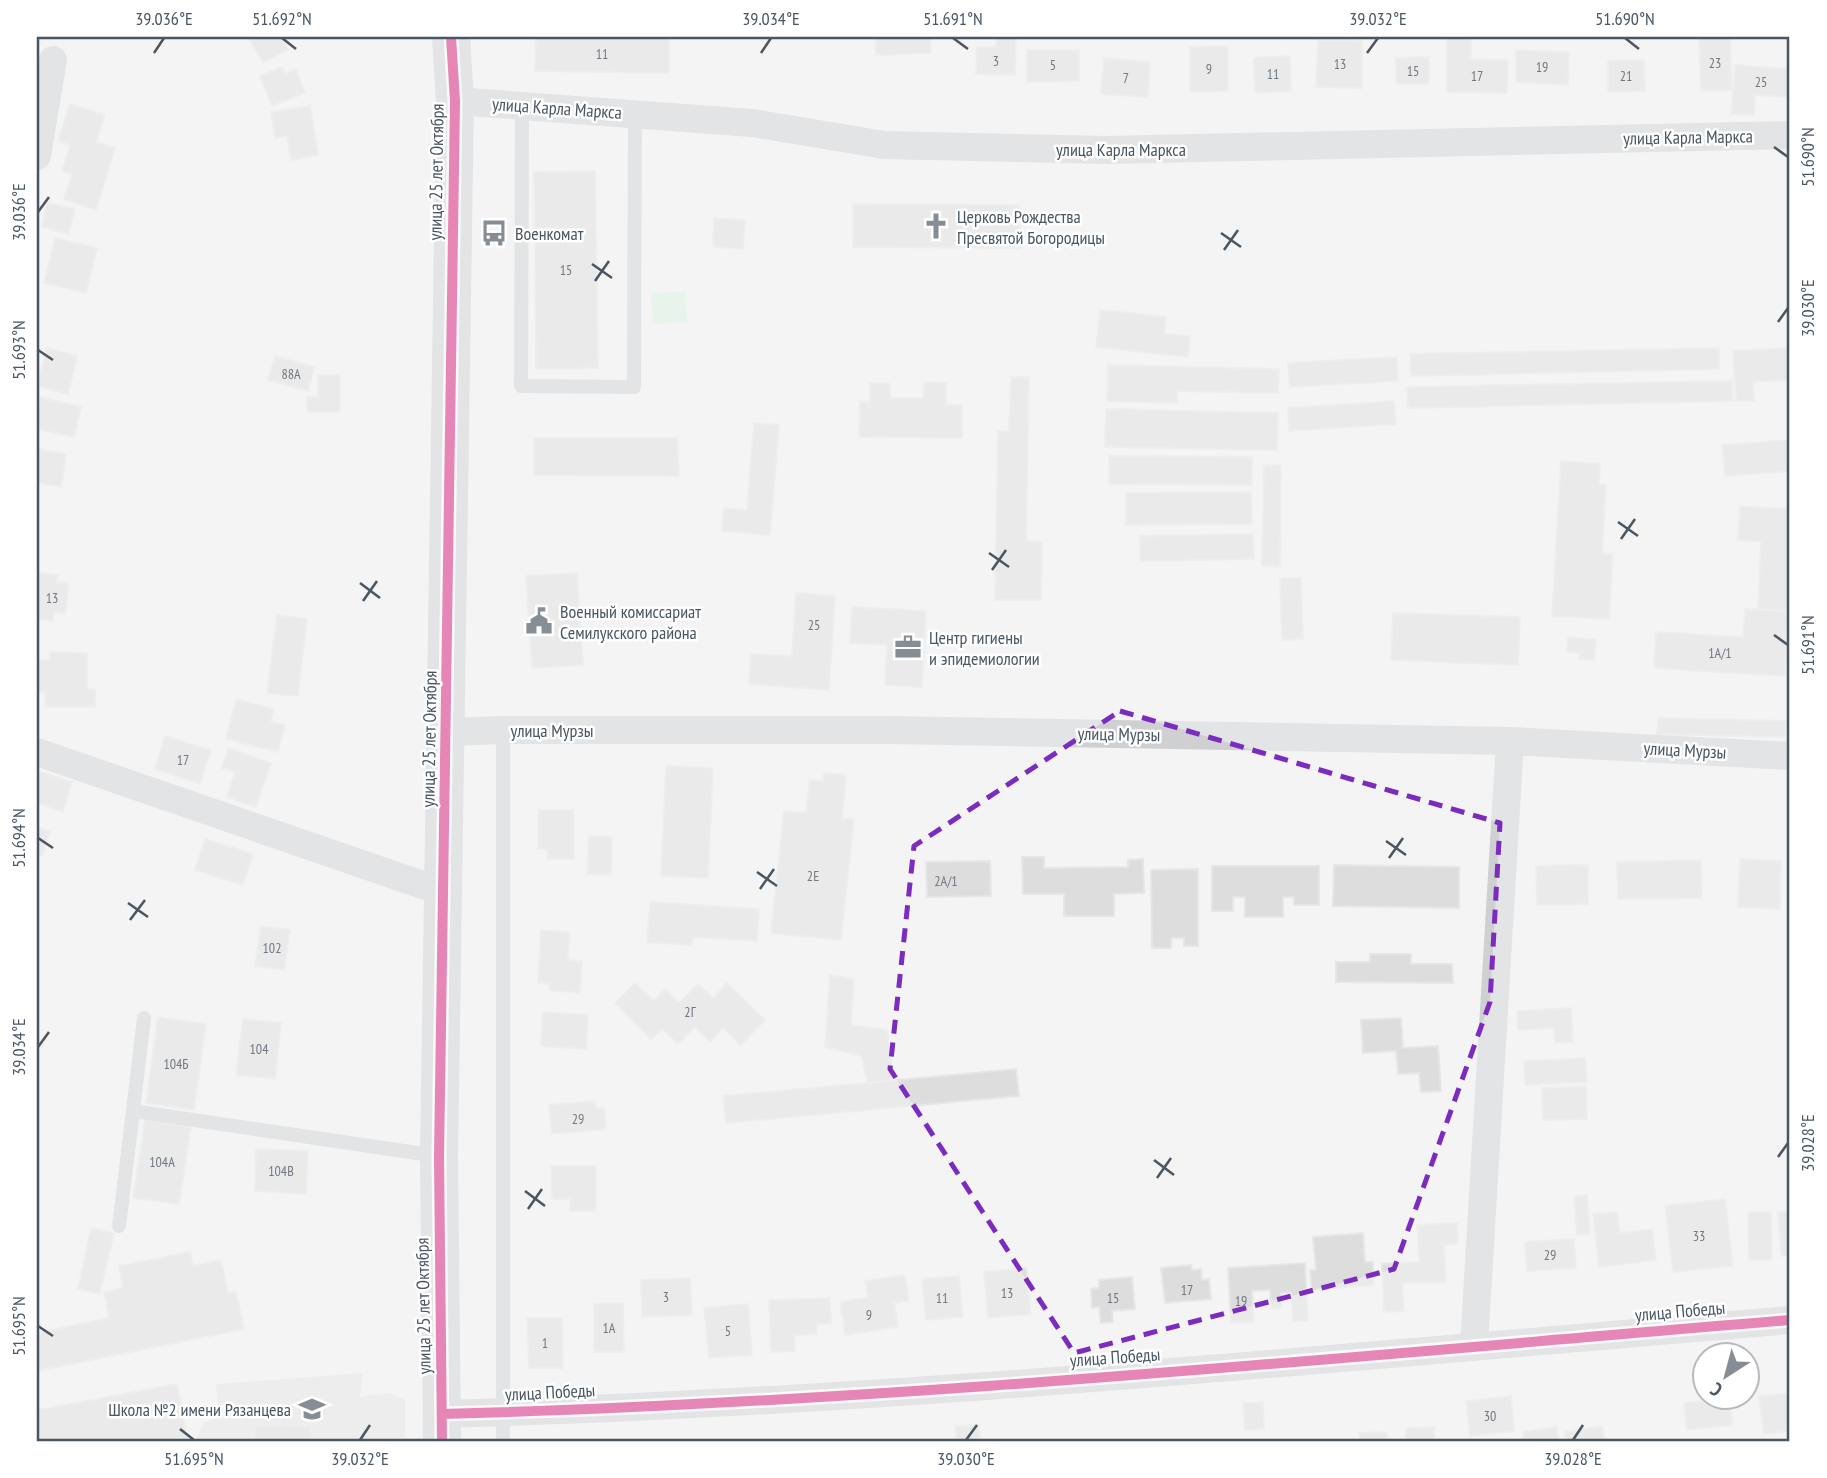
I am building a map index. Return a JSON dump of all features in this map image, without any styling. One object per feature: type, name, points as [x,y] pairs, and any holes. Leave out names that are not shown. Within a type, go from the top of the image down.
[{"type":"street","name":"улица 25 лет Октября","points":[[442,1428],[439,1157],[455,101],[451,37]]},
{"type":"street","points":[[37,156],[53,60]]},
{"type":"street","name":"улица Карла Маркса","points":[[455,101],[752,123],[884,145],[1107,150],[1790,135]]},
{"type":"street","name":"улица Мурзы","points":[[447,732],[888,730],[1510,741],[1790,756]]},
{"type":"street","points":[[1474,1346],[1510,741]]},
{"type":"street","points":[[37,752],[443,892]]},
{"type":"street","name":"улица Победы","points":[[442,1428],[503,1412],[840,1395],[1342,1359],[1790,1320]]},
{"type":"lane","points":[[522,106],[522,386],[634,387],[635,114]]},
{"type":"lane","points":[[503,730],[503,1441]]},
{"type":"lane","points":[[119,1226],[144,1018]]},
{"type":"lane","points":[[133,1111],[439,1157]]},
{"type":"highlighted area","points":[[1120,711],[1500,823],[1490,1002],[1394,1269],[1074,1353],[890,1069],[914,846]]},
{"type":"shaded area","name":"Школа №2 имени Рязанцева","points":[[363,1373],[360,1397],[388,1393],[405,1400],[405,1441],[196,1441],[204,1422],[220,1418],[216,1384]]},
{"type":"green space","points":[[685,292],[687,322],[653,324],[651,293]]},
{"type":"building","points":[[248,37],[281,37],[288,49],[263,63]]},
{"type":"building","points":[[536,37],[669,37],[669,73],[535,71]]},
{"type":"building","points":[[875,37],[930,37],[931,53],[876,55]]},
{"type":"building","points":[[997,37],[1016,37],[1015,75],[976,74],[977,47],[996,48]]},
{"type":"building","points":[[1447,37],[1471,37],[1471,59],[1508,60],[1507,93],[1447,92]]},
{"type":"building","points":[[1699,37],[1730,37],[1732,90],[1701,91]]},
{"type":"building","points":[[1318,40],[1362,41],[1362,88],[1316,87]]},
{"type":"building","points":[[1228,46],[1228,91],[1190,92],[1190,47]]},
{"type":"building","points":[[1027,50],[1079,50],[1079,81],[1027,82]]},
{"type":"building","points":[[1516,50],[1569,52],[1568,85],[1516,82]]},
{"type":"building","points":[[1290,56],[1291,91],[1255,93],[1254,58]]},
{"type":"building","points":[[1429,57],[1429,84],[1396,84],[1396,58]]},
{"type":"building","points":[[1104,58],[1150,62],[1148,97],[1101,94]]},
{"type":"building","points":[[1644,60],[1645,91],[1608,92],[1608,61]]},
{"type":"building","points":[[1735,65],[1790,69],[1787,97],[1755,95],[1754,115],[1731,114]]},
{"type":"building","points":[[282,67],[285,74],[296,69],[305,93],[272,106],[260,76]]},
{"type":"building","points":[[70,104],[105,115],[96,142],[115,148],[96,210],[64,199],[72,174],[62,171],[70,145],[58,141]]},
{"type":"building","points":[[310,106],[318,155],[291,160],[287,136],[275,138],[271,112]]},
{"type":"building","points":[[595,171],[598,368],[536,369],[534,172]]},
{"type":"building","points":[[47,203],[75,209],[69,234],[42,227]]},
{"type":"building","name":"Церковь Рождества Пресвятой Богородицы","points":[[853,204],[1020,205],[1020,248],[853,247]]},
{"type":"building","points":[[714,218],[745,220],[743,249],[713,247]]},
{"type":"building","points":[[55,238],[97,248],[86,293],[44,283]]},
{"type":"building","points":[[1100,310],[1166,317],[1164,334],[1190,336],[1188,357],[1096,347]]},
{"type":"building","points":[[47,348],[77,356],[68,394],[37,386]]},
{"type":"building","points":[[1719,348],[1719,369],[1411,376],[1410,354]]},
{"type":"building","points":[[1790,348],[1790,380],[1753,382],[1754,401],[1736,401],[1733,351]]},
{"type":"building","points":[[275,356],[314,367],[308,391],[268,380]]},
{"type":"building","points":[[1397,357],[1398,381],[1290,387],[1288,363]]},
{"type":"building","points":[[1108,365],[1279,369],[1278,393],[1177,391],[1177,403],[1107,401]]},
{"type":"building","points":[[318,375],[340,375],[340,412],[307,412],[307,397],[318,397]]},
{"type":"building","points":[[1011,377],[1029,377],[1026,541],[1042,542],[1041,600],[995,600],[998,431],[1009,431]]},
{"type":"building","points":[[1732,381],[1733,401],[1408,408],[1407,387]]},
{"type":"building","points":[[924,382],[946,383],[946,405],[962,405],[962,438],[859,437],[860,401],[870,402],[870,383],[890,384],[890,398],[923,398]]},
{"type":"building","points":[[40,397],[81,407],[74,437],[37,429]]},
{"type":"building","points":[[1394,401],[1396,424],[1289,431],[1288,408]]},
{"type":"building","points":[[1106,409],[1278,413],[1277,450],[1105,447]]},
{"type":"building","points":[[754,423],[779,425],[770,535],[722,531],[724,508],[747,510]]},
{"type":"building","points":[[534,438],[677,438],[679,476],[534,475]]},
{"type":"building","points":[[1790,440],[1790,471],[1725,476],[1722,445]]},
{"type":"building","points":[[37,449],[66,454],[61,487],[37,483]]},
{"type":"building","points":[[1109,456],[1252,457],[1252,485],[1109,484]]},
{"type":"building","points":[[1561,461],[1600,464],[1599,484],[1606,485],[1602,553],[1613,554],[1609,619],[1552,616]]},
{"type":"building","points":[[1264,465],[1281,466],[1280,567],[1262,566]]},
{"type":"building","points":[[1251,492],[1252,524],[1126,525],[1126,493]]},
{"type":"building","points":[[1740,506],[1790,509],[1788,611],[1758,609],[1761,542],[1738,540]]},
{"type":"building","points":[[1253,534],[1254,559],[1140,561],[1140,536]]},
{"type":"building","points":[[37,572],[58,575],[57,582],[69,583],[65,614],[54,612],[53,621],[37,619]]},
{"type":"building","points":[[577,573],[583,665],[532,668],[526,576]]},
{"type":"building","points":[[1280,578],[1301,578],[1303,639],[1282,640]]},
{"type":"building","points":[[796,593],[835,596],[829,690],[749,684],[751,654],[792,656]]},
{"type":"building","points":[[852,607],[926,611],[922,687],[885,685],[887,645],[850,643]]},
{"type":"building","points":[[1745,609],[1788,611],[1785,676],[1654,668],[1656,632],[1743,637]]},
{"type":"building","points":[[1393,613],[1520,617],[1518,665],[1391,660]]},
{"type":"building","points":[[277,615],[307,619],[298,696],[267,693]]},
{"type":"building","points":[[1568,637],[1596,640],[1594,660],[1579,659],[1580,653],[1567,652]]},
{"type":"building","points":[[50,652],[87,653],[87,689],[95,690],[95,707],[45,707],[45,692],[37,692],[37,660],[50,660]]},
{"type":"building","points":[[236,699],[274,709],[271,722],[285,725],[278,752],[226,739]]},
{"type":"building","points":[[1658,718],[1786,721],[1785,737],[1657,734]]},
{"type":"building","points":[[165,736],[211,750],[200,784],[155,769]]},
{"type":"building","points":[[228,748],[271,763],[256,807],[227,797],[235,772],[222,768]]},
{"type":"building","points":[[666,766],[713,768],[708,878],[661,876]]},
{"type":"building","points":[[37,771],[72,782],[63,812],[37,803]]},
{"type":"building","points":[[824,773],[846,775],[842,818],[854,819],[841,940],[771,933],[784,811],[806,813],[810,780],[823,781]]},
{"type":"building","points":[[538,810],[574,810],[574,859],[547,859],[547,849],[538,849]]},
{"type":"building","points":[[37,827],[50,832],[42,856],[37,854]]},
{"type":"building","points":[[589,836],[612,837],[611,875],[587,874]]},
{"type":"building","points":[[205,839],[253,854],[243,885],[195,870]]},
{"type":"building","points":[[1022,857],[1044,857],[1044,868],[1128,867],[1128,860],[1143,859],[1144,893],[1114,894],[1114,916],[1064,916],[1064,894],[1023,894]]},
{"type":"building","points":[[1740,859],[1781,861],[1780,909],[1738,907]]},
{"type":"building","points":[[1701,860],[1702,898],[1618,899],[1617,862]]},
{"type":"building","points":[[990,861],[991,896],[927,897],[926,862]]},
{"type":"building","points":[[1334,865],[1459,867],[1459,908],[1333,906]]},
{"type":"building","points":[[1588,865],[1588,904],[1537,905],[1536,866]]},
{"type":"building","points":[[1212,866],[1319,866],[1319,905],[1294,905],[1294,897],[1283,897],[1283,917],[1245,917],[1245,897],[1233,897],[1233,911],[1212,911]]},
{"type":"building","points":[[1198,869],[1198,946],[1184,946],[1184,938],[1172,938],[1171,948],[1152,948],[1151,870]]},
{"type":"building","points":[[650,902],[759,909],[757,941],[693,937],[692,945],[647,942]]},
{"type":"building","points":[[261,926],[290,930],[284,970],[255,966]]},
{"type":"building","points":[[541,930],[570,932],[568,960],[582,961],[580,993],[549,990],[549,984],[538,983]]},
{"type":"building","points":[[1370,954],[1411,954],[1411,964],[1452,964],[1453,983],[1336,982],[1336,962],[1370,962]]},
{"type":"building","points":[[830,975],[854,979],[851,1025],[887,1030],[893,1080],[867,1083],[862,1056],[825,1047]]},
{"type":"building","points":[[635,983],[654,1001],[665,989],[679,1003],[698,984],[713,998],[727,983],[765,1020],[741,1045],[723,1028],[710,1042],[695,1027],[678,1044],[662,1029],[651,1039],[615,1003]]},
{"type":"building","points":[[1571,1008],[1573,1042],[1555,1043],[1554,1028],[1518,1030],[1517,1011]]},
{"type":"building","points":[[543,1012],[588,1015],[586,1049],[541,1046]]},
{"type":"building","points":[[158,1017],[206,1024],[194,1110],[146,1103]]},
{"type":"building","points":[[1401,1018],[1403,1048],[1438,1046],[1441,1091],[1421,1092],[1419,1073],[1398,1074],[1396,1051],[1363,1053],[1361,1020]]},
{"type":"building","points":[[243,1019],[281,1023],[275,1079],[236,1075]]},
{"type":"building","points":[[1585,1058],[1587,1082],[1525,1085],[1524,1061]]},
{"type":"building","points":[[1016,1069],[1019,1096],[726,1123],[723,1096]]},
{"type":"building","points":[[1586,1086],[1587,1119],[1543,1120],[1542,1088]]},
{"type":"building","points":[[595,1101],[596,1108],[604,1108],[606,1129],[552,1134],[549,1105]]},
{"type":"building","points":[[145,1120],[191,1127],[179,1204],[133,1198]]},
{"type":"building","points":[[256,1149],[308,1151],[306,1194],[255,1191]]},
{"type":"building","points":[[551,1166],[596,1166],[596,1211],[570,1211],[570,1199],[552,1199]]},
{"type":"building","points":[[1587,1195],[1590,1234],[1577,1235],[1574,1196]]},
{"type":"building","points":[[1725,1199],[1733,1266],[1673,1272],[1665,1206]]},
{"type":"building","points":[[1790,1211],[1790,1255],[1781,1256],[1778,1212]]},
{"type":"building","points":[[1617,1212],[1620,1233],[1652,1229],[1656,1260],[1599,1267],[1593,1214]]},
{"type":"building","points":[[1748,1212],[1771,1212],[1772,1260],[1749,1260]]},
{"type":"building","points":[[1457,1223],[1458,1244],[1444,1245],[1446,1282],[1402,1283],[1404,1311],[1384,1312],[1382,1264],[1419,1262],[1417,1225]]},
{"type":"building","points":[[91,1228],[114,1233],[100,1294],[78,1289]]},
{"type":"building","points":[[1363,1233],[1365,1262],[1373,1262],[1374,1285],[1312,1290],[1310,1270],[1316,1270],[1313,1237]]},
{"type":"building","points":[[1574,1239],[1576,1268],[1527,1271],[1525,1242]]},
{"type":"building","points":[[190,1252],[193,1266],[221,1260],[228,1293],[236,1291],[244,1329],[37,1371],[37,1333],[109,1318],[104,1292],[123,1288],[119,1266]]},
{"type":"building","points":[[1305,1263],[1308,1320],[1293,1321],[1291,1292],[1281,1293],[1282,1308],[1271,1309],[1270,1290],[1252,1291],[1254,1322],[1231,1323],[1228,1268]]},
{"type":"building","points":[[1191,1265],[1192,1270],[1201,1269],[1202,1280],[1209,1279],[1211,1299],[1165,1303],[1161,1268]]},
{"type":"building","points":[[1026,1268],[1031,1314],[988,1318],[984,1272]]},
{"type":"building","points":[[905,1275],[909,1301],[894,1303],[898,1327],[845,1335],[840,1302],[868,1297],[865,1281]]},
{"type":"building","points":[[959,1276],[963,1317],[926,1320],[922,1279]]},
{"type":"building","points":[[1132,1277],[1135,1309],[1112,1311],[1113,1322],[1101,1323],[1099,1307],[1092,1308],[1091,1289],[1099,1288],[1099,1280]]},
{"type":"building","points":[[690,1278],[692,1315],[642,1317],[641,1280]]},
{"type":"building","points":[[830,1298],[831,1323],[817,1324],[817,1334],[794,1335],[795,1351],[771,1352],[769,1300]]},
{"type":"building","points":[[623,1303],[624,1352],[594,1352],[594,1304]]},
{"type":"building","points":[[748,1304],[752,1355],[709,1358],[704,1308]]},
{"type":"building","points":[[527,1318],[562,1318],[563,1368],[529,1368]]},
{"type":"building","points":[[177,1384],[188,1441],[37,1441],[37,1410]]},
{"type":"building","points":[[1790,1393],[1790,1424],[1786,1424],[1787,1431],[1764,1434],[1760,1396]]},
{"type":"building","points":[[1511,1396],[1514,1431],[1470,1436],[1466,1401]]},
{"type":"building","points":[[1263,1402],[1264,1429],[1245,1430],[1243,1403]]},
{"type":"building","points":[[1690,1402],[1690,1412],[1731,1412],[1733,1425],[1687,1430],[1684,1403]]},
{"type":"building","points":[[310,1425],[311,1441],[254,1441],[254,1426]]},
{"type":"building","points":[[979,1425],[980,1441],[956,1441],[956,1426]]},
{"type":"building","points":[[1602,1426],[1605,1441],[1567,1441],[1565,1432]]},
{"type":"building","points":[[1434,1427],[1434,1441],[1406,1441],[1406,1428]]},
{"type":"building","points":[[1557,1427],[1559,1441],[1524,1441],[1523,1432]]},
{"type":"building","points":[[1386,1432],[1387,1441],[1359,1441],[1359,1433]]},
{"type":"cycle path","points":[[442,1441],[439,1157],[455,101],[451,37]]},
{"type":"cycle path","points":[[442,1414],[611,1408],[948,1389],[1790,1320]]},
{"type":"place","name":"Церковь Рождества Пресвятой Богородицы","points":[[936,226]]},
{"type":"place","name":"Военкомат","points":[[494,233]]},
{"type":"place","name":"Военный комиссариат Семилукского района","points":[[539,621]]},
{"type":"place","name":"Центр гигиены и эпидемиологии","points":[[908,647]]},
{"type":"place","name":"Школа №2 имени Рязанцева","points":[[312,1409]]}]
